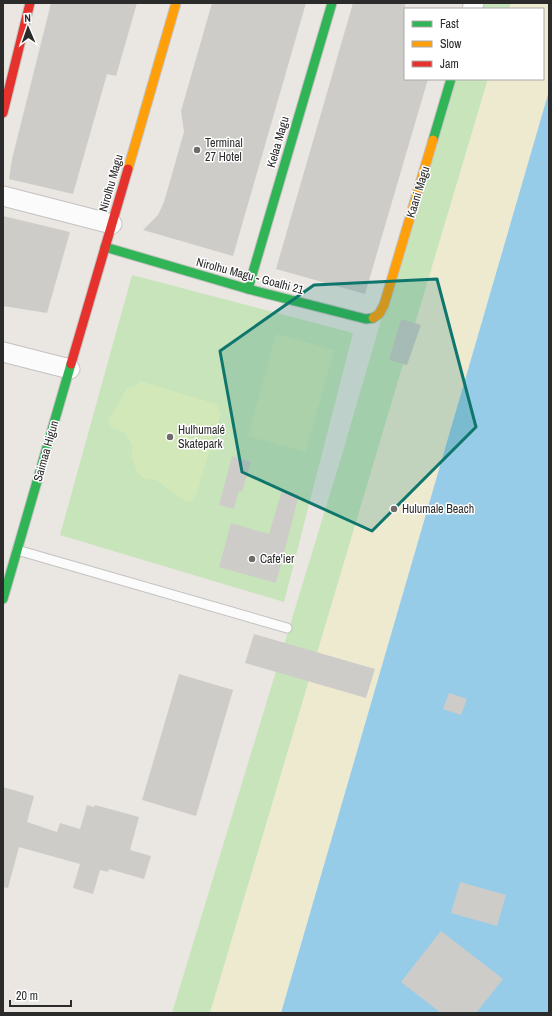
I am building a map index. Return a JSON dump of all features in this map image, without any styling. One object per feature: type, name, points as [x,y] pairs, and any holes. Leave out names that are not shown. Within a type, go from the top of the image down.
[{"type":"street","points":[[3,113],[8,67],[30,3]]},
{"type":"street","name":"Nirolhu Magu","points":[[70,369],[176,3]]},
{"type":"street","name":"Kelaa Magu","points":[[248,288],[332,3]]},
{"type":"street","name":"Kaani Magu","points":[[384,306],[451,80]]},
{"type":"street","points":[[3,196],[112,224]]},
{"type":"street","name":"Nirolhu Magu - Goalhi 21","points":[[105,247],[248,288],[366,319],[375,318],[379,315],[384,306]]},
{"type":"street","points":[[3,352],[70,369]]},
{"type":"street","name":"Saimaa Higun","points":[[3,599],[70,369]]},
{"type":"lane","points":[[17,550],[287,628]]},
{"type":"highlighted area","points":[[437,279],[476,427],[372,531],[242,472],[220,351],[314,285]]},
{"type":"green space","points":[[473,3],[511,3],[510,8],[472,8]]},
{"type":"green space","points":[[451,80],[488,80],[210,1013],[172,1013],[343,451]]},
{"type":"green space","points":[[132,275],[353,333],[284,602],[60,535]]},
{"type":"green space","points":[[276,334],[334,350],[306,452],[248,436]]},
{"type":"green space","name":"Hulhumalé Skatepark","points":[[140,381],[216,404],[221,413],[197,493],[191,501],[185,501],[156,480],[145,479],[137,472],[131,455],[133,447],[124,432],[112,428],[109,424],[109,419],[127,388],[137,385]]},
{"type":"sand","name":"Hulumale Beach","points":[[511,3],[549,3],[549,91],[281,1013],[210,1013],[488,80],[544,80],[544,8],[509,8]]},
{"type":"water","points":[[549,91],[549,1013],[281,1013]]},
{"type":"building","points":[[51,3],[137,3],[116,76],[107,74],[73,194],[9,179],[12,159]]},
{"type":"building","points":[[212,3],[306,3],[233,256],[143,230],[158,215],[164,202],[184,132],[181,111]]},
{"type":"building","points":[[353,3],[405,3],[404,80],[428,80],[365,294],[276,269]]},
{"type":"building","points":[[3,216],[70,232],[47,313],[3,306]]},
{"type":"building","points":[[401,319],[421,325],[407,365],[389,360]]},
{"type":"building","points":[[232,456],[251,462],[242,492],[239,491],[234,509],[219,505]]},
{"type":"building","name":"Cafe'ier","points":[[282,490],[299,495],[276,583],[219,567],[231,523],[269,534]]},
{"type":"building","points":[[254,634],[375,669],[366,698],[245,663]]},
{"type":"building","points":[[179,674],[233,690],[196,816],[142,800]]},
{"type":"building","points":[[449,693],[467,699],[461,715],[443,709]]},
{"type":"building","points":[[3,787],[34,796],[27,822],[57,832],[60,823],[80,829],[87,805],[94,807],[95,805],[139,817],[130,850],[151,856],[144,879],[109,869],[108,872],[100,870],[93,894],[73,888],[80,864],[19,847],[8,888],[3,887]]},
{"type":"building","points":[[460,882],[506,895],[497,926],[451,913]]},
{"type":"building","points":[[441,931],[503,979],[476,1013],[441,1013],[401,982]]},
{"type":"traffic: fast","points":[[248,289],[332,3]]},
{"type":"traffic: fast","points":[[433,140],[451,80]]},
{"type":"traffic: fast","points":[[105,247],[248,289],[366,319],[373,318]]},
{"type":"traffic: fast","points":[[3,599],[71,364]]},
{"type":"traffic: slow","points":[[128,169],[176,3]]},
{"type":"traffic: slow","points":[[373,318],[379,314],[384,305],[433,140]]},
{"type":"traffic: jam","points":[[3,113],[30,3]]},
{"type":"traffic: jam","points":[[71,364],[128,169]]},
{"type":"place","name":"Terminal 27 Hotel","points":[[197,150]]},
{"type":"place","name":"Hulhumalé Skatepark","points":[[170,437]]},
{"type":"place","name":"Hulumale Beach","points":[[394,509]]},
{"type":"place","name":"Cafe'ier","points":[[252,559]]}]
